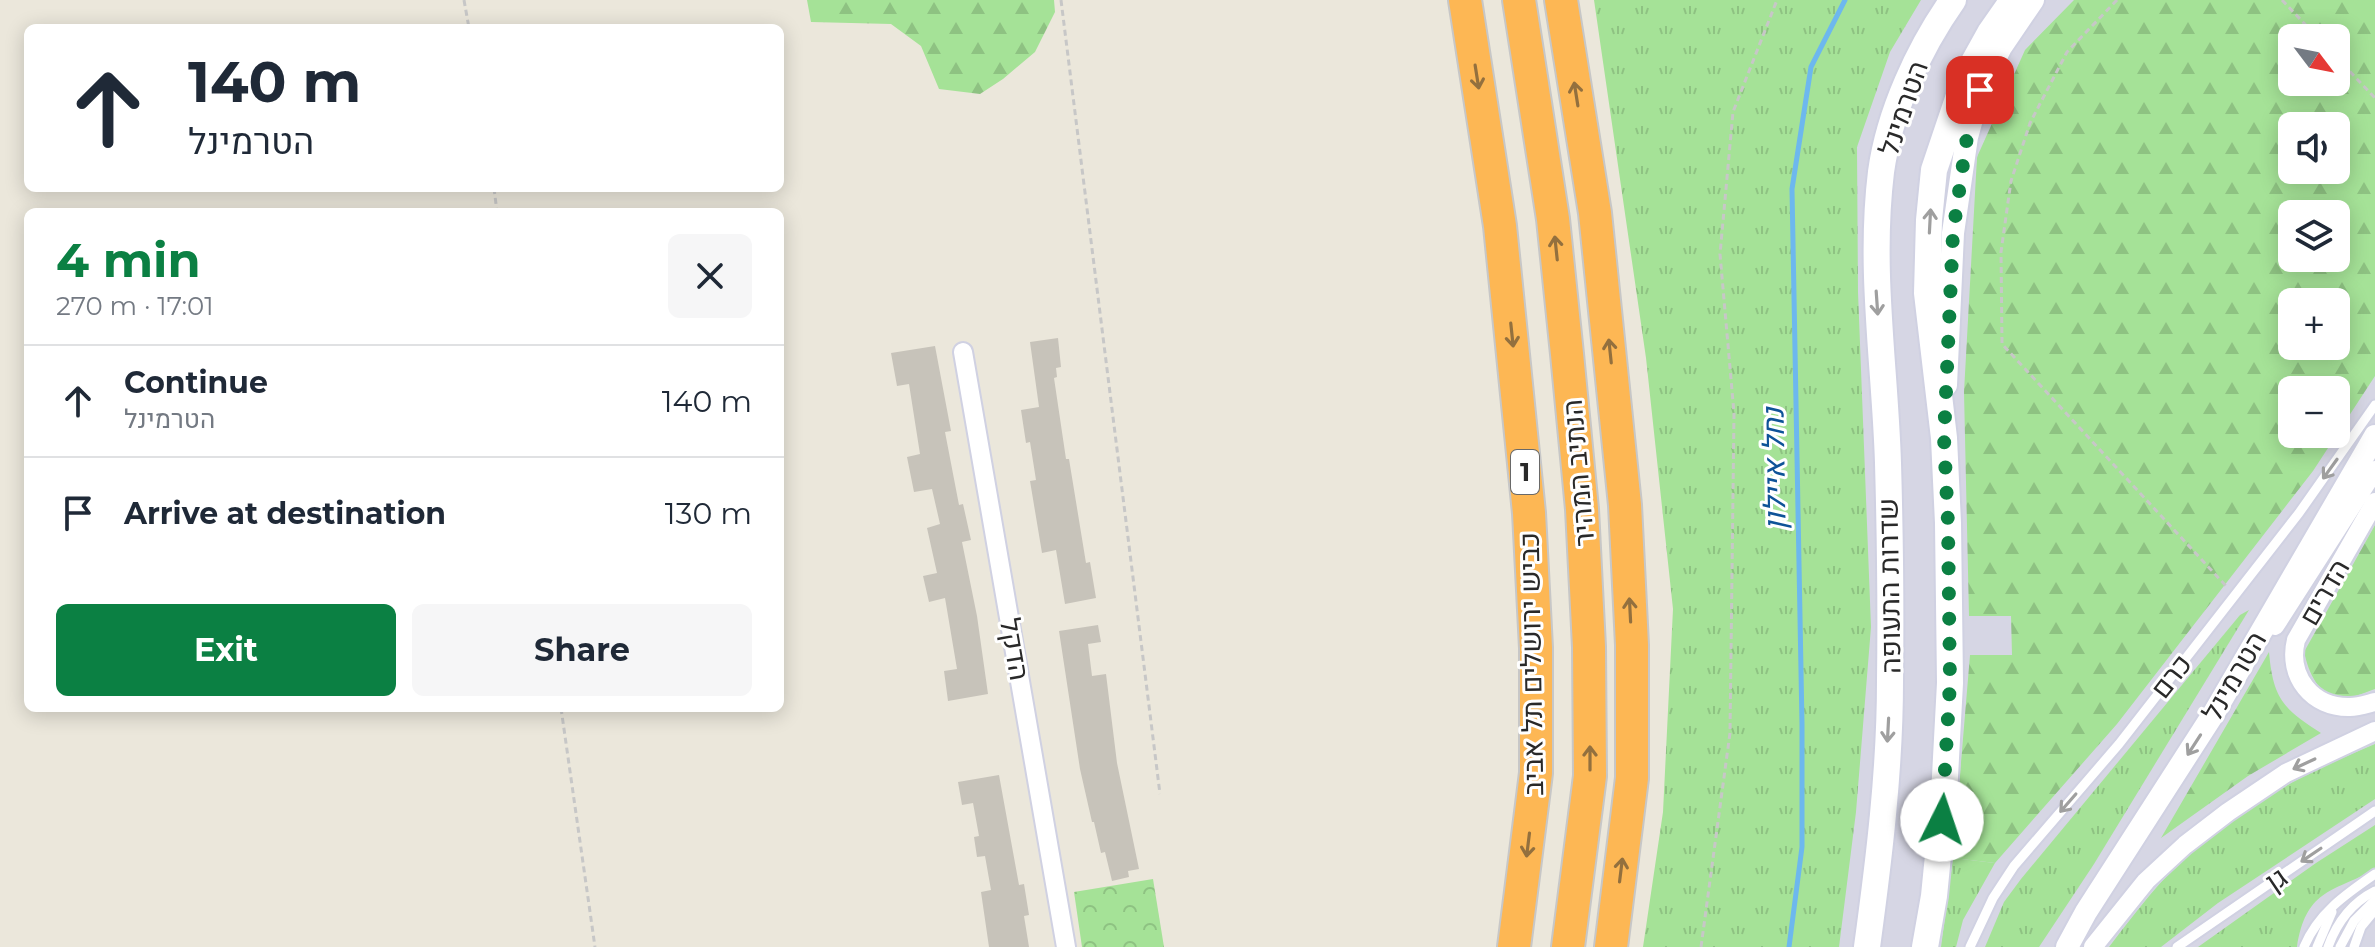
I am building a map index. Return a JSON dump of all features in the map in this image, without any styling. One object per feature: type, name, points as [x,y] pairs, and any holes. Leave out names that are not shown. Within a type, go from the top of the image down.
[{"type":"highway","name":"כביש ירושלים תל אביב","points":[[1465,0],[1500,226],[1530,528],[1536,648],[1536,773],[1514,947]]},
{"type":"highway","name":"הנתיב המהיר","points":[[1519,0],[1553,219],[1582,509],[1589,647],[1590,776],[1568,947]]},
{"type":"highway","points":[[1561,0],[1595,213],[1625,505],[1632,645],[1632,778],[1611,947]]},
{"type":"main road","name":"הטרמינל","points":[[1876,225],[1882,169],[1896,115],[1916,62],[1953,0]]},
{"type":"main road","points":[[1925,947],[1934,896],[1944,795],[1950,683],[1944,438],[1927,293],[1929,220],[1934,170],[1965,78],[2013,0]]},
{"type":"main road","name":"שדרות התעופה","points":[[1867,947],[1885,791],[1890,683],[1888,461],[1876,287],[1876,225]]},
{"type":"street","points":[[1944,438],[1953,233],[1967,137],[1987,75],[2001,47],[2033,0]]},
{"type":"street","name":"הדקל","points":[[963,352],[1066,947]]},
{"type":"street","name":"הטרמינל","points":[[2067,947],[2086,912],[2214,713],[2375,436]]},
{"type":"street","points":[[2214,713],[2286,610],[2375,470]]},
{"type":"street","name":"הדרים","points":[[2375,502],[2296,640],[2292,654],[2295,670],[2314,697],[2329,705],[2352,707],[2375,702]]},
{"type":"street","points":[[2093,947],[2146,881],[2185,845],[2228,812],[2286,773],[2375,731]]},
{"type":"lane","name":"כרם","points":[[1970,947],[1993,898],[2014,866],[2119,744],[2299,513],[2375,405]]},
{"type":"lane","name":"גן","points":[[2177,947],[2375,811]]},
{"type":"lane","points":[[2304,947],[2317,922],[2349,892],[2375,874]]},
{"type":"lane","points":[[2328,947],[2346,912],[2375,890]]},
{"type":"lane","points":[[2340,947],[2363,897]]},
{"type":"lane","points":[[2355,943],[2354,921],[2375,900]]},
{"type":"lane","points":[[2317,947],[2326,921],[2338,902]]},
{"type":"lane","points":[[2355,943],[2361,927],[2375,910]]},
{"type":"path","points":[[464,0],[468,24]]},
{"type":"path","points":[[1061,0],[1160,794]]},
{"type":"path","points":[[1701,947],[1730,733],[1734,413],[1720,254],[1733,112],[1777,0]]},
{"type":"path","points":[[2117,0],[2067,52],[2030,123],[2011,181],[2001,252],[2002,344],[2235,595]]},
{"type":"path","points":[[2282,0],[2305,24]]},
{"type":"path","points":[[2350,72],[2375,98]]},
{"type":"path","points":[[562,712],[595,947]]},
{"type":"shaded area","points":[[1906,0],[2375,0],[2375,947],[1808,947],[1852,87]]},
{"type":"green space","points":[[807,0],[1054,0],[1055,12],[1035,52],[980,94],[939,89],[921,46],[891,24],[811,22]]},
{"type":"green space","points":[[1594,0],[1921,0],[1890,52],[1857,147],[1858,292],[1871,627],[1856,812],[1839,947],[1643,947],[1663,812],[1673,609],[1646,358]]},
{"type":"green space","points":[[2074,0],[2375,0],[2375,376],[2350,414],[2350,376],[2278,376],[2278,448],[2328,448],[2117,724],[1995,863],[1953,858],[1970,655],[2012,655],[2011,616],[1969,616],[1964,392],[1977,157],[2025,50]]},
{"type":"green space","points":[[2375,525],[2375,689],[2351,697],[2334,697],[2316,682],[2304,652]]},
{"type":"green space","points":[[2249,610],[2094,864],[2039,947],[1985,947],[2004,902],[2021,879],[2240,615]]},
{"type":"green space","points":[[2269,652],[2273,681],[2282,701],[2297,717],[2321,733],[2248,776],[2161,838]]},
{"type":"green space","points":[[2375,744],[2375,799],[2218,903],[2161,947],[2109,947],[2167,875],[2208,837],[2288,784]]},
{"type":"green space","points":[[2375,825],[2375,870],[2322,896],[2307,914],[2297,947],[2198,947],[2316,863]]},
{"type":"green space","points":[[1953,858],[1995,863],[1963,920],[1956,947],[1941,947]]},
{"type":"green space","points":[[1153,879],[1164,947],[1082,947],[1074,892]]},
{"type":"building","points":[[1058,338],[1061,367],[1056,368],[1057,377],[1054,378],[1066,459],[1069,459],[1086,563],[1090,562],[1096,598],[1065,604],[1056,550],[1042,553],[1030,481],[1036,480],[1021,410],[1039,407],[1030,342]]},
{"type":"building","points":[[935,346],[951,431],[945,432],[959,505],[963,504],[971,540],[962,542],[988,694],[948,701],[944,671],[957,669],[945,598],[929,602],[923,576],[937,573],[927,528],[940,524],[932,489],[914,492],[907,457],[920,454],[909,384],[897,386],[891,353]]},
{"type":"building","points":[[1098,625],[1101,642],[1088,644],[1092,676],[1106,674],[1117,763],[1139,869],[1128,871],[1129,877],[1112,881],[1105,852],[1101,853],[1092,822],[1080,769],[1059,631]]},
{"type":"building","points":[[999,775],[1019,885],[1024,884],[1029,915],[1024,916],[1029,947],[989,947],[981,892],[991,890],[985,856],[977,857],[974,837],[979,836],[973,803],[962,805],[958,782]]},
{"type":"waterway","name":"נחל איילון","points":[[1789,947],[1802,847],[1792,189],[1811,67],[1845,0]]},
{"type":"route","points":[[1942,820],[1950,683],[1944,438],[1953,233],[1967,137],[1980,90]]}]
